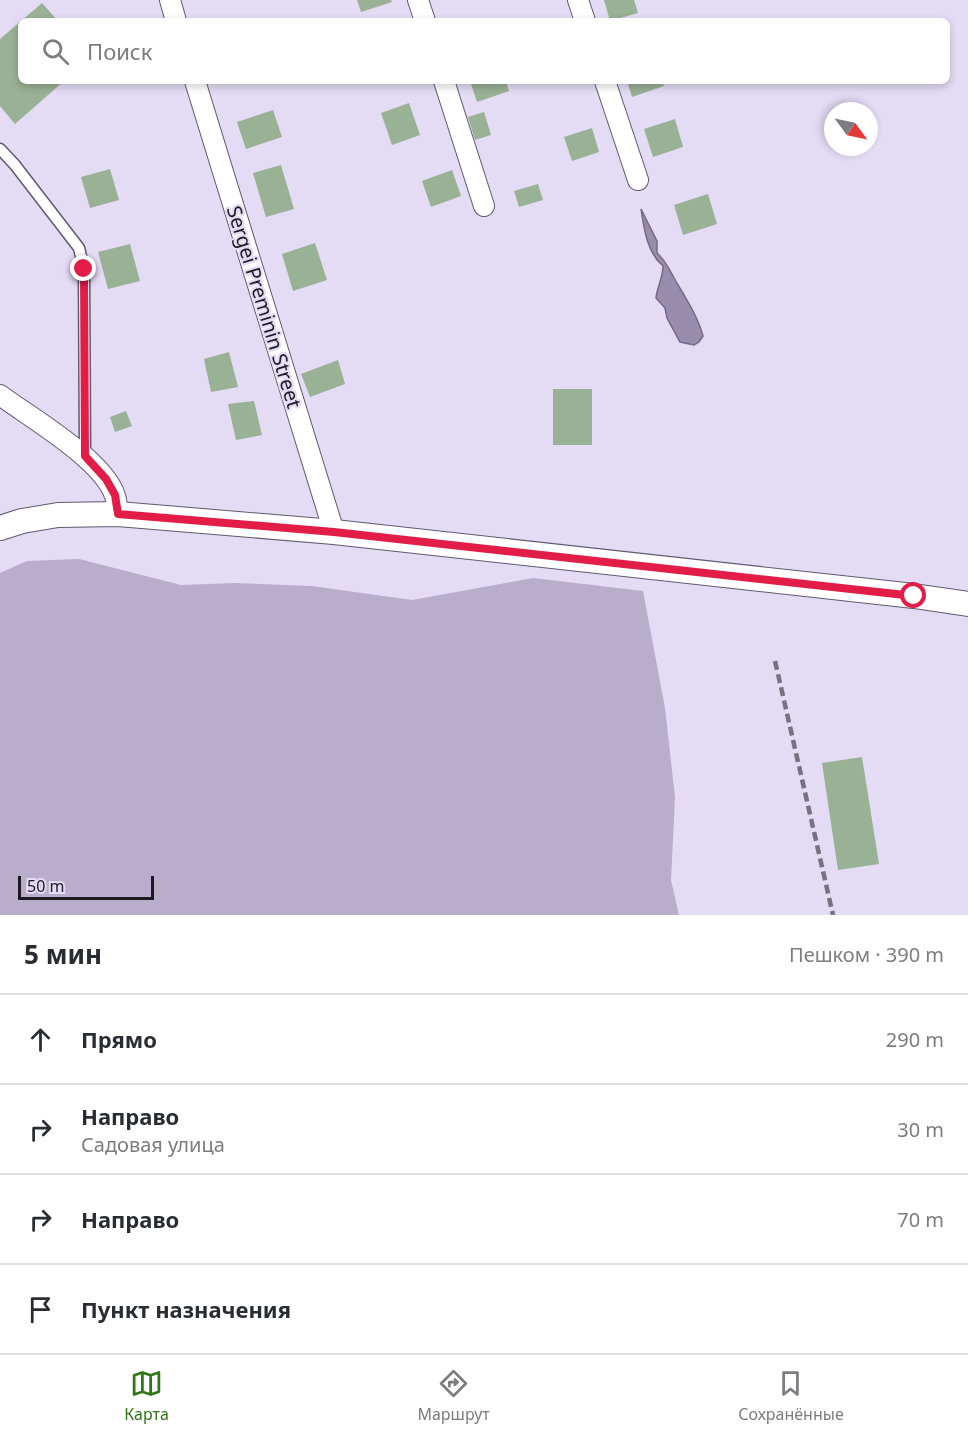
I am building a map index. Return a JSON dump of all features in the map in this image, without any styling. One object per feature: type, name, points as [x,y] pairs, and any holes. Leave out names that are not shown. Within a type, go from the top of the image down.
[{"type":"street","points":[[418,0],[424,18]]},
{"type":"street","points":[[578,0],[584,18]]},
{"type":"street","name":"Sergei Preminin Street","points":[[196,84],[334,532]]},
{"type":"street","points":[[445,84],[484,206]]},
{"type":"street","points":[[606,84],[638,180]]},
{"type":"street","points":[[2,402],[85,456],[106,479],[115,495],[118,514]]},
{"type":"street","points":[[11,524],[58,515],[118,514],[334,532],[914,596],[968,604]]},
{"type":"lane","points":[[0,149],[80,248],[84,269],[85,456]]},
{"type":"shaded area","points":[[641,209],[657,241],[657,253],[666,264],[697,320],[703,336],[694,345],[680,342],[667,318],[665,308],[656,298],[663,266],[650,247]]},
{"type":"shaded area","points":[[79,559],[181,585],[235,583],[312,586],[412,600],[533,578],[643,591],[665,708],[675,797],[671,880],[679,915],[0,915],[0,573],[27,561]]},
{"type":"building","points":[[357,0],[391,0],[392,2],[361,12]]},
{"type":"building","points":[[604,0],[634,0],[638,13],[620,18],[609,18]]},
{"type":"building","points":[[42,3],[55,18],[24,18]]},
{"type":"building","points":[[18,24],[18,84],[61,84],[15,124],[0,106],[0,39]]},
{"type":"building","points":[[471,84],[507,84],[509,91],[477,102]]},
{"type":"building","points":[[628,84],[663,84],[664,86],[632,97]]},
{"type":"building","points":[[409,103],[420,135],[392,145],[381,113]]},
{"type":"building","points":[[273,110],[282,137],[246,149],[237,122]]},
{"type":"building","points":[[484,112],[491,135],[475,140],[468,117]]},
{"type":"building","points":[[675,119],[683,147],[653,157],[644,129]]},
{"type":"building","points":[[592,128],[599,152],[572,161],[564,137]]},
{"type":"building","points":[[281,165],[294,209],[266,217],[253,173]]},
{"type":"building","points":[[110,169],[119,200],[90,208],[81,177]]},
{"type":"building","points":[[452,170],[461,196],[431,207],[422,181]]},
{"type":"building","points":[[538,184],[543,200],[519,207],[514,191]]},
{"type":"building","points":[[708,194],[717,224],[683,235],[674,205]]},
{"type":"building","points":[[315,243],[327,280],[293,291],[282,254]]},
{"type":"building","points":[[130,244],[140,281],[108,289],[98,252]]},
{"type":"building","points":[[229,352],[238,387],[211,392],[204,359]]},
{"type":"building","points":[[338,360],[345,384],[310,397],[301,374]]},
{"type":"building","points":[[553,389],[592,389],[592,445],[553,445]]},
{"type":"building","points":[[254,401],[262,435],[236,440],[228,404]]},
{"type":"building","points":[[126,411],[132,426],[115,432],[110,417]]},
{"type":"building","points":[[862,757],[879,864],[838,870],[822,763]]},
{"type":"railway","points":[[775,661],[833,915]]},
{"type":"route","points":[[84,269],[85,456],[106,479],[115,495],[118,514],[334,532],[914,596]]}]
